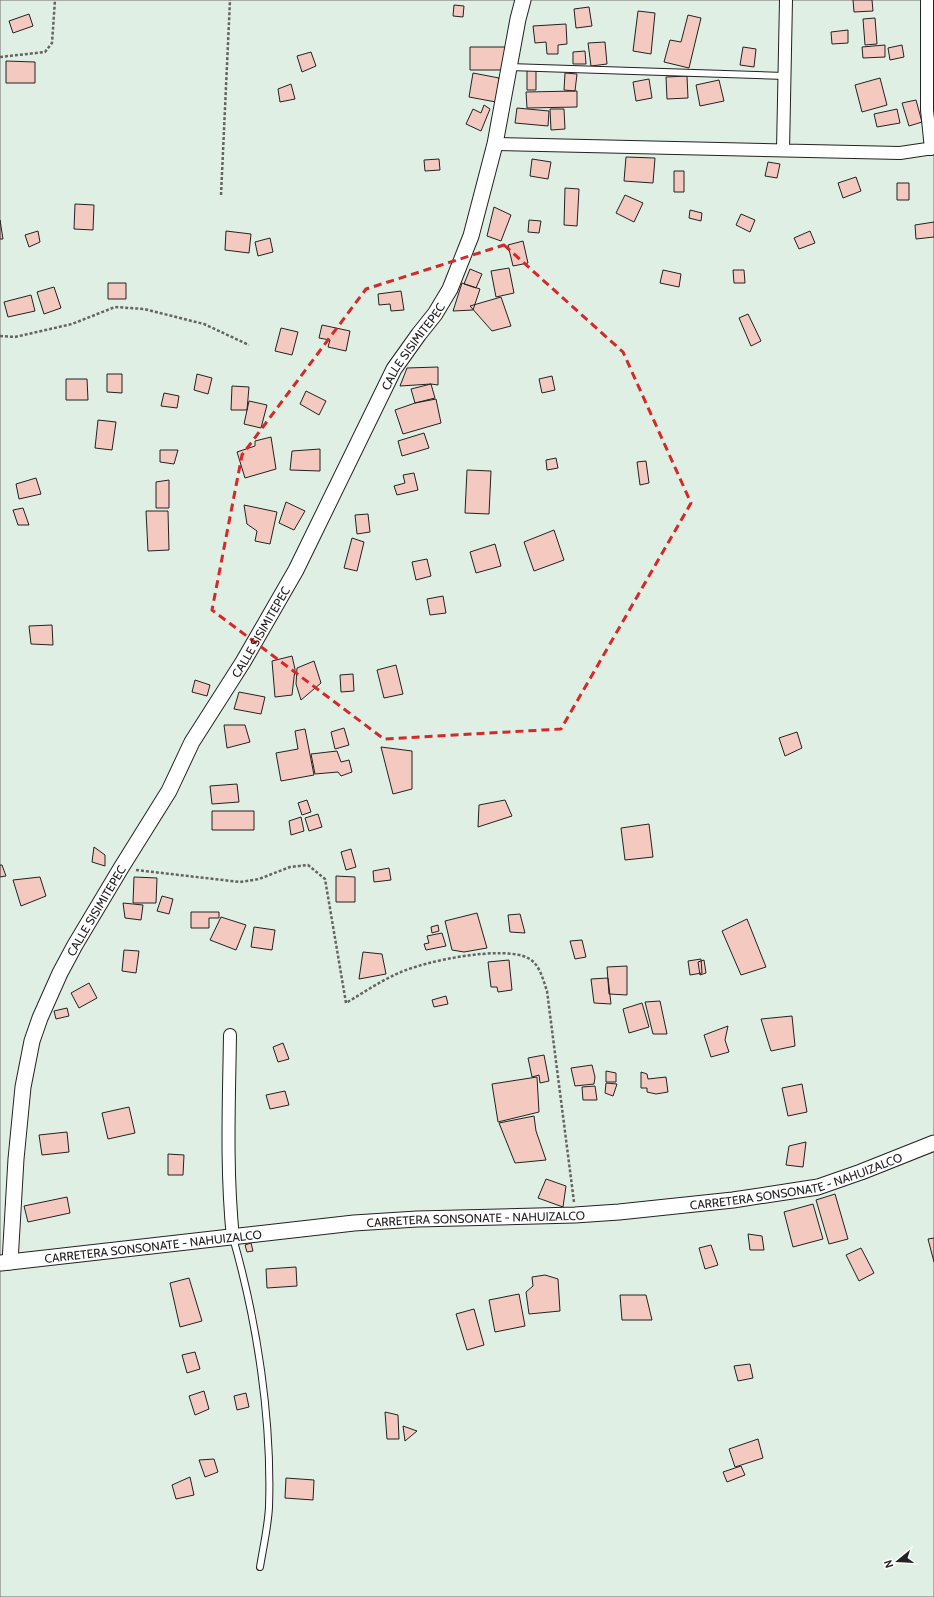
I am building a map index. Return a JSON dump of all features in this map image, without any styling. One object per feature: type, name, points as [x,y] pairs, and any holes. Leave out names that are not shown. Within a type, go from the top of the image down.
[{"type":"street","name":"CALLE SISIMITEPEC","points":[[5,1263],[23,1088],[32,1041],[40,1018],[60,973],[121,868],[169,791],[192,742],[243,662],[296,570],[394,369],[419,334],[436,314],[447,295],[471,236],[495,144],[518,19],[523,0]]},
{"type":"street","points":[[783,150],[786,0]]},
{"type":"street","points":[[495,144],[900,153],[933,149],[927,110],[927,0]]},
{"type":"street","points":[[230,1034],[229,1157],[230,1210],[233,1238]]},
{"type":"street","name":"CARRETERA SONSONATE - NAHUIZALCO","points":[[5,1263],[354,1223],[417,1219],[575,1215],[733,1200],[818,1187],[861,1172],[934,1142]]},
{"type":"lane","points":[[509,67],[784,76]]},
{"type":"lane","points":[[233,1238],[242,1269],[257,1347],[264,1403],[268,1460],[269,1508],[260,1567]]},
{"type":"path","points":[[0,57],[45,52],[52,43],[55,0]]},
{"type":"path","points":[[221,195],[230,0]]},
{"type":"path","points":[[0,336],[15,337],[72,324],[115,307],[144,309],[204,324],[249,345]]},
{"type":"path","points":[[121,868],[240,882],[259,879],[290,867],[308,865],[324,879],[346,1003],[399,972],[438,961],[465,956],[509,953],[528,958],[540,971],[547,992],[575,1215]]},
{"type":"highlighted area","points":[[504,245],[623,352],[691,503],[561,729],[384,739],[212,610],[242,455],[366,289]]},
{"type":"green space","points":[[0,0],[934,0],[934,1597],[0,1597]]},
{"type":"building","points":[[853,0],[872,0],[873,11],[854,12]]},
{"type":"building","points":[[454,5],[464,6],[463,17],[453,16]]},
{"type":"building","points":[[589,7],[592,26],[576,28],[574,9]]},
{"type":"building","points":[[638,11],[655,13],[651,54],[633,51]]},
{"type":"building","points":[[29,14],[33,26],[13,33],[9,21]]},
{"type":"building","points":[[688,15],[701,18],[689,68],[664,62],[670,40],[681,42]]},
{"type":"building","points":[[875,18],[877,44],[865,45],[863,19]]},
{"type":"building","points":[[566,24],[567,44],[558,45],[558,54],[547,54],[546,42],[535,43],[533,26]]},
{"type":"building","points":[[848,30],[848,43],[832,44],[831,32]]},
{"type":"building","points":[[605,42],[607,64],[591,66],[588,43]]},
{"type":"building","points":[[885,45],[885,57],[863,58],[862,47]]},
{"type":"building","points":[[902,45],[904,57],[890,60],[888,48]]},
{"type":"building","points":[[470,47],[505,47],[505,70],[470,70]]},
{"type":"building","points":[[743,47],[756,49],[754,67],[740,65]]},
{"type":"building","points":[[585,51],[586,64],[573,64],[573,52]]},
{"type":"building","points":[[311,52],[316,66],[302,72],[297,56]]},
{"type":"building","points":[[6,61],[35,62],[35,83],[6,83]]},
{"type":"building","points":[[527,70],[536,70],[536,90],[527,90]]},
{"type":"building","points":[[473,73],[499,78],[496,102],[469,97]]},
{"type":"building","points":[[565,73],[577,74],[575,91],[564,90]]},
{"type":"building","points":[[687,76],[688,98],[667,99],[666,77]]},
{"type":"building","points":[[880,78],[887,105],[862,112],[855,85]]},
{"type":"building","points":[[649,79],[652,98],[636,101],[633,82]]},
{"type":"building","points":[[719,80],[724,101],[700,106],[696,85]]},
{"type":"building","points":[[291,84],[295,99],[280,102],[278,89]]},
{"type":"building","points":[[577,91],[577,107],[527,108],[526,92]]},
{"type":"building","points":[[916,100],[922,122],[909,126],[902,103]]},
{"type":"building","points":[[484,105],[490,109],[481,131],[466,124],[473,109],[481,113]]},
{"type":"building","points":[[517,108],[549,111],[548,126],[515,123]]},
{"type":"building","points":[[550,109],[564,109],[565,129],[551,130]]},
{"type":"building","points":[[897,109],[900,123],[877,127],[874,114]]},
{"type":"building","points":[[626,157],[655,158],[653,183],[624,181]]},
{"type":"building","points":[[439,159],[440,170],[425,171],[424,160]]},
{"type":"building","points":[[532,159],[551,162],[548,179],[530,176]]},
{"type":"building","points":[[768,162],[780,164],[777,178],[765,176]]},
{"type":"building","points":[[674,171],[684,171],[684,192],[674,192]]},
{"type":"building","points":[[856,177],[861,191],[843,198],[838,183]]},
{"type":"building","points":[[897,183],[909,183],[909,200],[897,200]]},
{"type":"building","points":[[565,188],[579,189],[577,226],[564,225]]},
{"type":"building","points":[[625,195],[643,203],[634,222],[616,213]]},
{"type":"building","points":[[75,204],[94,205],[93,230],[74,229]]},
{"type":"building","points":[[494,207],[511,215],[501,241],[487,236]]},
{"type":"building","points":[[690,210],[702,213],[701,221],[689,218]]},
{"type":"building","points":[[741,214],[755,220],[750,232],[736,225]]},
{"type":"building","points":[[0,220],[3,239],[0,239]]},
{"type":"building","points":[[529,220],[541,221],[539,233],[528,232]]},
{"type":"building","points":[[934,222],[934,237],[916,239],[915,225]]},
{"type":"building","points":[[38,231],[40,242],[29,247],[25,235]]},
{"type":"building","points":[[226,231],[251,234],[249,253],[225,250]]},
{"type":"building","points":[[810,231],[815,243],[799,249],[794,238]]},
{"type":"building","points":[[270,238],[273,252],[258,256],[255,242]]},
{"type":"building","points":[[523,241],[528,263],[513,266],[508,245]]},
{"type":"building","points":[[509,268],[514,293],[496,297],[491,271]]},
{"type":"building","points":[[470,269],[482,274],[476,288],[464,284]]},
{"type":"building","points":[[663,270],[681,274],[679,287],[660,283]]},
{"type":"building","points":[[733,270],[744,270],[745,283],[734,283]]},
{"type":"building","points":[[108,283],[126,283],[126,299],[108,299]]},
{"type":"building","points":[[462,283],[480,289],[473,310],[453,311]]},
{"type":"building","points":[[54,287],[61,308],[44,314],[37,292]]},
{"type":"building","points":[[401,291],[404,310],[391,311],[390,304],[379,305],[378,294]]},
{"type":"building","points":[[31,295],[35,311],[8,317],[4,302]]},
{"type":"building","points":[[501,297],[511,326],[492,331],[470,306]]},
{"type":"building","points":[[748,314],[761,341],[751,346],[739,318]]},
{"type":"building","points":[[322,325],[350,331],[346,351],[328,347],[330,340],[319,338]]},
{"type":"building","points":[[281,328],[298,332],[292,355],[275,351]]},
{"type":"building","points":[[438,367],[438,385],[400,386],[407,368]]},
{"type":"building","points":[[107,374],[122,374],[122,393],[107,392]]},
{"type":"building","points":[[197,374],[212,378],[208,394],[194,390]]},
{"type":"building","points":[[552,376],[555,390],[542,393],[539,379]]},
{"type":"building","points":[[66,379],[87,379],[88,400],[66,400]]},
{"type":"building","points":[[431,384],[435,398],[415,403],[411,389]]},
{"type":"building","points":[[232,386],[249,387],[247,410],[231,410]]},
{"type":"building","points":[[306,391],[326,401],[319,415],[300,404]]},
{"type":"building","points":[[164,393],[179,396],[177,408],[161,406]]},
{"type":"building","points":[[436,399],[441,423],[403,434],[395,410],[415,403]]},
{"type":"building","points":[[249,401],[267,405],[261,428],[244,424]]},
{"type":"building","points":[[98,420],[116,422],[112,450],[95,448]]},
{"type":"building","points":[[424,433],[429,448],[402,456],[398,441]]},
{"type":"building","points":[[271,437],[276,469],[245,478],[237,452],[255,446],[255,441]]},
{"type":"building","points":[[320,449],[320,471],[290,470],[292,451]]},
{"type":"building","points":[[160,450],[178,450],[174,464],[160,462]]},
{"type":"building","points":[[556,458],[558,468],[547,470],[546,460]]},
{"type":"building","points":[[646,461],[649,483],[640,485],[637,462]]},
{"type":"building","points":[[467,470],[491,471],[489,514],[465,513]]},
{"type":"building","points":[[414,473],[418,490],[397,495],[394,486],[405,483],[403,475]]},
{"type":"building","points":[[36,478],[41,494],[19,499],[16,484]]},
{"type":"building","points":[[169,480],[169,508],[156,508],[156,482]]},
{"type":"building","points":[[286,502],[305,511],[294,530],[279,523]]},
{"type":"building","points":[[244,505],[277,512],[270,544],[255,541],[257,531],[247,524]]},
{"type":"building","points":[[23,508],[29,525],[18,525],[13,510]]},
{"type":"building","points":[[146,511],[168,511],[169,550],[148,551]]},
{"type":"building","points":[[368,514],[370,532],[357,534],[355,515]]},
{"type":"building","points":[[554,530],[564,560],[534,571],[524,542]]},
{"type":"building","points":[[352,538],[364,542],[357,571],[344,568]]},
{"type":"building","points":[[495,544],[501,566],[476,573],[470,552]]},
{"type":"building","points":[[427,559],[431,576],[416,580],[412,562]]},
{"type":"building","points":[[443,596],[446,613],[430,615],[427,599]]},
{"type":"building","points":[[52,625],[53,645],[31,644],[29,626]]},
{"type":"building","points":[[292,656],[295,669],[292,695],[275,697],[272,661]]},
{"type":"building","points":[[314,661],[321,683],[301,700],[296,684],[297,668]]},
{"type":"building","points":[[396,665],[403,694],[384,698],[377,670]]},
{"type":"building","points":[[353,674],[354,691],[341,692],[340,675]]},
{"type":"building","points":[[195,680],[210,685],[207,696],[192,692]]},
{"type":"building","points":[[239,692],[265,697],[261,714],[234,709]]},
{"type":"building","points":[[224,725],[245,725],[250,742],[227,748]]},
{"type":"building","points":[[344,728],[349,745],[335,749],[331,732]]},
{"type":"building","points":[[305,729],[314,775],[281,781],[276,753],[298,749],[295,731]]},
{"type":"building","points":[[797,732],[802,748],[785,756],[779,738]]},
{"type":"building","points":[[381,747],[412,751],[412,789],[393,794]]},
{"type":"building","points":[[337,751],[341,762],[349,760],[352,772],[341,776],[338,772],[315,774],[311,754]]},
{"type":"building","points":[[237,784],[239,802],[212,804],[210,786]]},
{"type":"building","points":[[307,800],[311,812],[302,815],[298,803]]},
{"type":"building","points":[[505,800],[512,816],[478,827],[479,805]]},
{"type":"building","points":[[212,811],[254,811],[254,830],[212,830]]},
{"type":"building","points":[[318,814],[322,827],[309,831],[305,818]]},
{"type":"building","points":[[301,817],[304,831],[291,835],[289,821]]},
{"type":"building","points":[[649,824],[653,857],[625,860],[621,828]]},
{"type":"building","points":[[94,847],[105,855],[105,866],[92,862]]},
{"type":"building","points":[[351,849],[356,867],[346,870],[341,852]]},
{"type":"building","points":[[0,865],[2,865],[6,876],[0,877]]},
{"type":"building","points":[[389,868],[391,880],[374,882],[373,871]]},
{"type":"building","points":[[336,876],[355,877],[355,902],[336,902]]},
{"type":"building","points":[[40,877],[46,896],[21,906],[13,880]]},
{"type":"building","points":[[134,877],[157,878],[156,903],[133,903]]},
{"type":"building","points":[[162,896],[173,899],[169,914],[157,911]]},
{"type":"building","points":[[123,903],[143,905],[141,920],[125,918]]},
{"type":"building","points":[[191,912],[219,912],[219,918],[209,918],[209,928],[191,928]]},
{"type":"building","points":[[477,913],[487,948],[464,952],[452,950],[445,921]]},
{"type":"building","points":[[520,914],[525,933],[510,932],[508,915]]},
{"type":"building","points":[[221,917],[246,925],[236,950],[210,940]]},
{"type":"building","points":[[747,919],[766,967],[741,975],[722,931]]},
{"type":"building","points":[[438,925],[439,931],[432,933],[431,927]]},
{"type":"building","points":[[254,927],[275,930],[272,950],[251,947]]},
{"type":"building","points":[[442,933],[446,946],[426,950],[424,944],[429,943],[427,936]]},
{"type":"building","points":[[582,940],[586,957],[575,959],[570,941]]},
{"type":"building","points":[[124,950],[139,951],[136,973],[122,971]]},
{"type":"building","points":[[363,952],[382,954],[386,974],[359,979]]},
{"type":"building","points":[[701,959],[702,973],[690,975],[688,961]]},
{"type":"building","points":[[509,960],[512,990],[498,992],[497,987],[491,987],[488,962]]},
{"type":"building","points":[[704,960],[706,973],[700,975],[698,962]]},
{"type":"building","points":[[627,966],[627,995],[609,994],[607,967]]},
{"type":"building","points":[[608,978],[611,1004],[594,1003],[591,979]]},
{"type":"building","points":[[89,983],[97,998],[79,1008],[71,993]]},
{"type":"building","points":[[446,996],[448,1004],[434,1007],[432,1000]]},
{"type":"building","points":[[660,1001],[667,1034],[653,1034],[645,1002]]},
{"type":"building","points":[[642,1003],[649,1027],[629,1033],[623,1009]]},
{"type":"building","points":[[67,1008],[69,1016],[56,1019],[54,1011]]},
{"type":"building","points":[[792,1016],[795,1046],[771,1051],[761,1019]]},
{"type":"building","points":[[728,1026],[725,1040],[729,1052],[711,1057],[704,1035]]},
{"type":"building","points":[[283,1043],[289,1059],[278,1062],[273,1047]]},
{"type":"building","points":[[544,1055],[549,1081],[540,1083],[539,1075],[532,1077],[528,1058]]},
{"type":"building","points":[[592,1065],[595,1077],[594,1084],[575,1086],[571,1068]]},
{"type":"building","points":[[606,1071],[616,1073],[616,1082],[606,1082]]},
{"type":"building","points":[[641,1072],[647,1074],[648,1079],[666,1077],[668,1092],[656,1094],[647,1092],[647,1088],[641,1088]]},
{"type":"building","points":[[537,1077],[539,1112],[498,1122],[492,1084]]},
{"type":"building","points":[[606,1083],[617,1084],[613,1096],[605,1093]]},
{"type":"building","points":[[802,1084],[807,1112],[788,1116],[782,1088]]},
{"type":"building","points":[[595,1086],[597,1100],[583,1100],[582,1087]]},
{"type":"building","points":[[285,1091],[289,1105],[270,1109],[266,1095]]},
{"type":"building","points":[[129,1107],[135,1133],[108,1139],[102,1113]]},
{"type":"building","points":[[534,1116],[536,1131],[546,1160],[515,1163],[499,1123]]},
{"type":"building","points":[[67,1132],[69,1152],[42,1155],[39,1135]]},
{"type":"building","points":[[806,1142],[803,1167],[786,1165],[789,1146]]},
{"type":"building","points":[[168,1154],[184,1155],[183,1175],[168,1175]]},
{"type":"building","points":[[546,1179],[566,1186],[563,1207],[538,1198]]},
{"type":"building","points":[[835,1194],[848,1239],[829,1244],[816,1200]]},
{"type":"building","points":[[67,1197],[70,1213],[28,1222],[24,1206]]},
{"type":"building","points":[[813,1204],[823,1239],[793,1247],[784,1212]]},
{"type":"building","points":[[748,1234],[762,1236],[764,1250],[750,1250]]},
{"type":"building","points":[[934,1238],[934,1262],[928,1239]]},
{"type":"building","points":[[251,1243],[253,1251],[247,1252],[245,1245]]},
{"type":"building","points":[[711,1245],[718,1265],[705,1269],[699,1248]]},
{"type":"building","points":[[861,1248],[874,1273],[859,1281],[846,1255]]},
{"type":"building","points":[[296,1267],[297,1286],[267,1288],[266,1269]]},
{"type":"building","points":[[545,1275],[558,1279],[560,1311],[529,1314],[526,1292],[533,1286],[532,1277]]},
{"type":"building","points":[[189,1278],[202,1321],[180,1327],[170,1283]]},
{"type":"building","points":[[519,1294],[525,1326],[495,1332],[489,1300]]},
{"type":"building","points":[[620,1295],[646,1295],[652,1320],[622,1320]]},
{"type":"building","points":[[474,1309],[484,1345],[467,1350],[456,1314]]},
{"type":"building","points":[[195,1352],[200,1369],[187,1373],[182,1355]]},
{"type":"building","points":[[750,1364],[753,1378],[738,1381],[734,1366]]},
{"type":"building","points":[[204,1391],[209,1409],[195,1415],[189,1396]]},
{"type":"building","points":[[246,1393],[249,1407],[237,1410],[234,1396]]},
{"type":"building","points":[[385,1412],[398,1415],[399,1439],[387,1439]]},
{"type":"building","points":[[403,1426],[417,1431],[405,1441]]},
{"type":"building","points":[[758,1439],[763,1458],[735,1467],[729,1449]]},
{"type":"building","points":[[214,1459],[218,1472],[205,1477],[199,1460]]},
{"type":"building","points":[[741,1466],[745,1475],[727,1482],[723,1472]]},
{"type":"building","points":[[190,1477],[194,1495],[176,1499],[172,1485]]},
{"type":"building","points":[[286,1478],[314,1480],[313,1500],[285,1498]]}]
